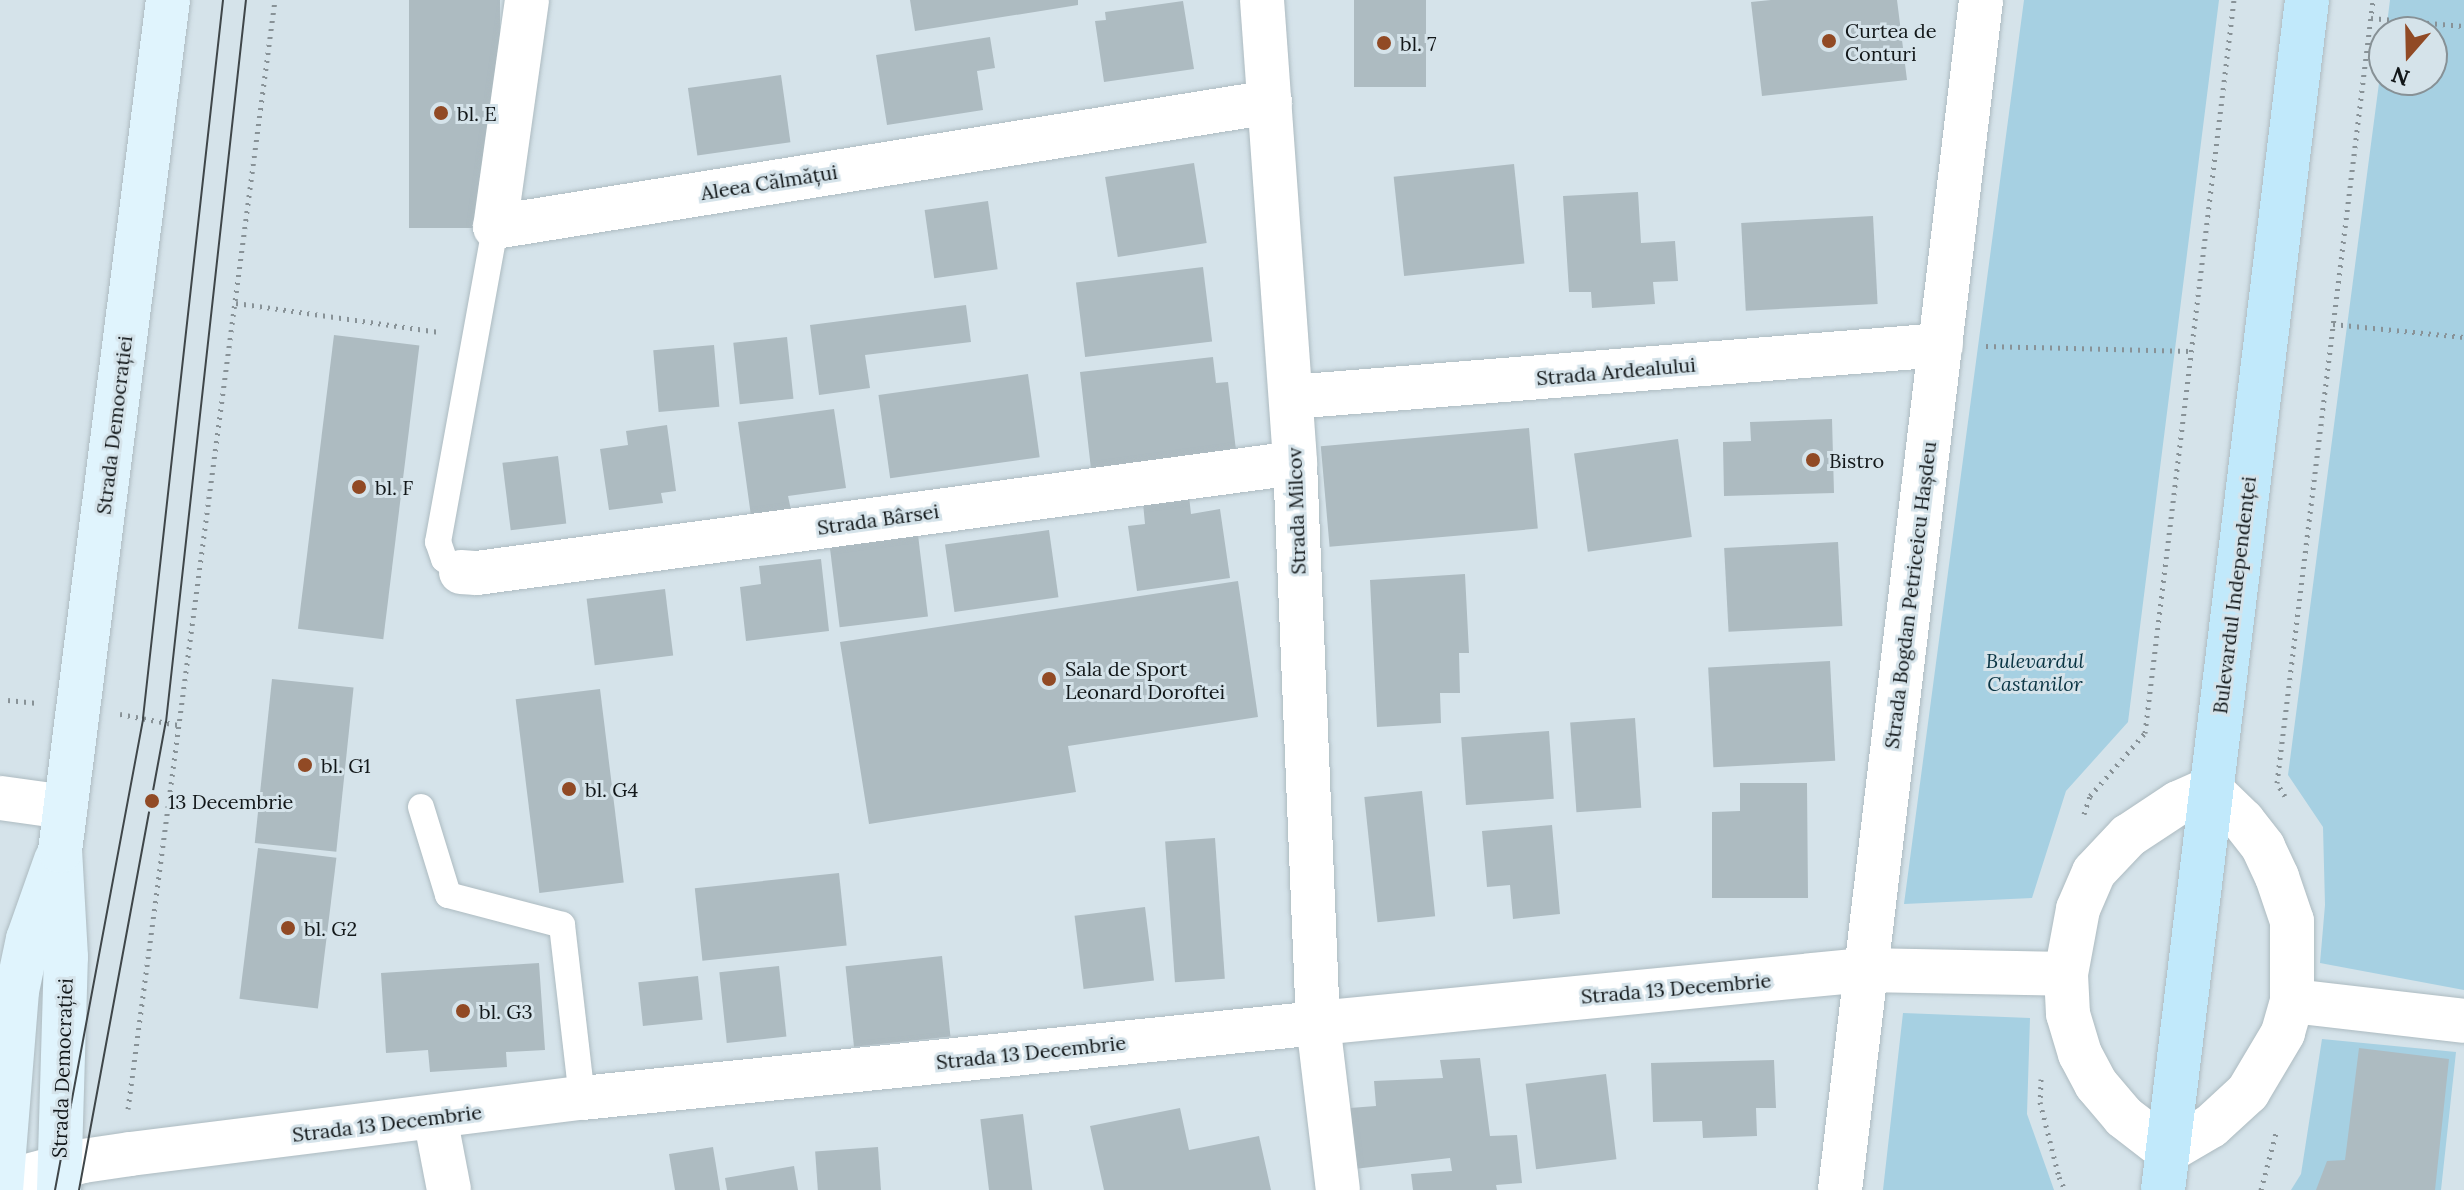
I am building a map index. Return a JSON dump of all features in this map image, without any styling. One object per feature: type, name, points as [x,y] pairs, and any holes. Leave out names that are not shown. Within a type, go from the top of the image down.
[{"type":"main road","name":"Strada Democrației","points":[[58,1179],[66,957],[60,851],[168,0]]},
{"type":"main road","name":"Bulevardul Independenței","points":[[2165,1170],[2307,0]]},
{"type":"main road","name":"Strada Democrației","points":[[1,1186],[17,991],[28,939],[60,851]]},
{"type":"street","points":[[495,227],[527,0]]},
{"type":"street","name":"Strada Milcov","points":[[1262,0],[1295,463],[1318,1023],[1338,1190]]},
{"type":"street","name":"Strada Bogdan Petriceicu Hașdeu","points":[[1840,1190],[1981,0]]},
{"type":"street","name":"Aleea Călmățui","points":[[495,227],[1270,102]]},
{"type":"street","name":"Strada Ardealului","points":[[1291,397],[1941,345]]},
{"type":"street","name":"Strada Bârsei","points":[[461,572],[477,573],[1295,463]]},
{"type":"street","points":[[2210,789],[2243,821],[2263,847],[2277,877],[2292,921],[2292,1001],[2283,1033],[2248,1092],[2165,1170],[2096,1084],[2080,1054],[2068,1014],[2066,974],[2078,909],[2094,872],[2128,836],[2178,803],[2210,789]]},
{"type":"street","points":[[0,798],[65,807]]},
{"type":"street","name":"Strada 13 Decembrie","points":[[1,1186],[58,1179],[130,1154],[582,1098],[1864,970],[2066,974]]},
{"type":"street","points":[[2292,1001],[2464,1021]]},
{"type":"street","points":[[435,1117],[449,1190]]},
{"type":"lane","points":[[461,572],[444,559],[438,542],[495,227]]},
{"type":"lane","points":[[421,807],[448,895],[562,925],[582,1098]]},
{"type":"path","points":[[130,1154],[127,1095],[275,0]]},
{"type":"path","points":[[2080,824],[2090,796],[2145,733],[2234,0]]},
{"type":"path","points":[[2291,807],[2277,783],[2368,42]]},
{"type":"path","points":[[236,303],[475,337]]},
{"type":"path","points":[[2333,324],[2464,337]]},
{"type":"path","points":[[1941,345],[2191,351]]},
{"type":"path","points":[[119,714],[178,725]]},
{"type":"path","points":[[2041,1070],[2040,1102],[2065,1190]]},
{"type":"path","points":[[2261,1190],[2282,1113]]},
{"type":"green space","name":"Bulevardul Castanilor","points":[[2024,0],[2219,0],[2128,722],[2066,791],[2032,898],[1904,904]]},
{"type":"green space","points":[[2390,0],[2464,0],[2464,990],[2320,963],[2325,905],[2323,827],[2288,775],[2377,96],[2448,96],[2448,16],[2388,16]]},
{"type":"green space","points":[[1903,1013],[2030,1018],[2027,1114],[2054,1190],[1883,1190]]},
{"type":"green space","points":[[2322,1039],[2456,1052],[2441,1190],[2291,1190],[2301,1174]]},
{"type":"building","name":"bl. E","points":[[409,0],[500,0],[500,228],[409,228]]},
{"type":"building","points":[[910,0],[1078,0],[1078,5],[915,31]]},
{"type":"building","name":"bl. 7","points":[[1354,0],[1426,0],[1426,87],[1354,87]]},
{"type":"building","name":"Curtea de Conturi","points":[[1897,0],[1907,80],[1762,96],[1751,2]]},
{"type":"building","points":[[1183,1],[1194,69],[1104,82],[1095,21],[1106,20],[1105,12]]},
{"type":"building","points":[[990,37],[995,68],[977,71],[983,110],[887,125],[876,55]]},
{"type":"building","points":[[781,75],[790,142],[697,155],[688,88]]},
{"type":"building","points":[[1194,163],[1207,243],[1118,257],[1105,177]]},
{"type":"building","points":[[1514,164],[1524,263],[1404,276],[1394,177]]},
{"type":"building","points":[[1638,192],[1641,243],[1675,241],[1678,281],[1653,282],[1655,304],[1592,308],[1591,292],[1569,292],[1563,196]]},
{"type":"building","points":[[988,201],[998,269],[934,278],[925,210]]},
{"type":"building","points":[[1873,216],[1878,304],[1746,311],[1741,223]]},
{"type":"building","points":[[1203,267],[1212,341],[1085,357],[1076,283]]},
{"type":"building","points":[[966,305],[971,342],[865,355],[870,388],[819,395],[810,325]]},
{"type":"building","name":"bl. F","points":[[334,335],[419,345],[383,639],[298,629]]},
{"type":"building","points":[[787,337],[793,399],[740,404],[733,343]]},
{"type":"building","points":[[714,345],[719,407],[659,412],[653,350]]},
{"type":"building","points":[[1213,357],[1216,383],[1228,382],[1237,459],[1091,469],[1080,372]]},
{"type":"building","points":[[1028,374],[1040,457],[890,478],[878,395]]},
{"type":"building","points":[[834,409],[846,488],[788,496],[791,510],[751,516],[738,422]]},
{"type":"building","points":[[1832,419],[1834,493],[1724,496],[1723,442],[1751,441],[1750,422]]},
{"type":"building","points":[[667,425],[676,491],[661,493],[663,503],[609,510],[600,449],[628,445],[626,431]]},
{"type":"building","points":[[1529,428],[1538,529],[1330,547],[1321,446]]},
{"type":"building","points":[[1678,439],[1692,537],[1588,552],[1574,454]]},
{"type":"building","points":[[558,456],[566,523],[511,530],[502,463]]},
{"type":"building","points":[[1189,496],[1191,514],[1220,509],[1230,578],[1137,591],[1128,526],[1145,524],[1143,503]]},
{"type":"building","points":[[1049,530],[1058,597],[954,612],[945,545]]},
{"type":"building","points":[[918,535],[928,616],[840,627],[830,546]]},
{"type":"building","points":[[1838,542],[1842,626],[1729,632],[1724,548]]},
{"type":"building","points":[[821,559],[829,631],[746,641],[740,587],[761,584],[759,566]]},
{"type":"building","points":[[1465,574],[1469,653],[1459,653],[1460,693],[1440,693],[1441,723],[1377,727],[1370,580]]},
{"type":"building","name":"Sala de Sport Leonard Doroftei","points":[[1238,581],[1258,717],[1068,746],[1076,792],[869,824],[840,642]]},
{"type":"building","points":[[665,589],[673,656],[595,665],[587,599]]},
{"type":"building","points":[[1830,661],[1835,761],[1713,767],[1708,667]]},
{"type":"building","name":"bl. G1","points":[[272,679],[354,688],[336,852],[255,843]]},
{"type":"building","name":"bl. G4","points":[[600,689],[624,883],[539,893],[516,699]]},
{"type":"building","points":[[1635,718],[1641,808],[1576,812],[1570,723]]},
{"type":"building","points":[[1549,731],[1554,799],[1466,805],[1461,737]]},
{"type":"building","points":[[1740,783],[1807,783],[1808,898],[1712,898],[1712,812],[1740,811]]},
{"type":"building","points":[[1422,791],[1435,916],[1377,922],[1364,797]]},
{"type":"building","points":[[1552,825],[1560,914],[1513,919],[1510,885],[1487,887],[1482,831]]},
{"type":"building","points":[[1215,838],[1225,979],[1175,982],[1165,841]]},
{"type":"building","name":"bl. G2","points":[[258,848],[336,858],[318,1008],[239,999]]},
{"type":"building","points":[[839,873],[847,946],[702,961],[695,888]]},
{"type":"building","points":[[1145,907],[1154,980],[1084,989],[1075,916]]},
{"type":"building","points":[[942,956],[950,1037],[854,1047],[846,966]]},
{"type":"building","name":"bl. G3","points":[[539,963],[545,1050],[506,1052],[507,1067],[430,1072],[428,1050],[386,1053],[381,973]]},
{"type":"building","points":[[779,966],[786,1037],[727,1043],[719,972]]},
{"type":"building","points":[[698,976],[703,1020],[643,1026],[638,982]]},
{"type":"building","points":[[2359,1048],[2449,1059],[2435,1190],[2316,1190],[2327,1161],[2345,1160]]},
{"type":"building","points":[[1480,1058],[1490,1136],[1517,1135],[1522,1183],[1496,1185],[1497,1190],[1413,1190],[1411,1174],[1452,1171],[1450,1158],[1354,1169],[1350,1108],[1376,1106],[1374,1081],[1443,1078],[1440,1060]]},
{"type":"building","points":[[1774,1060],[1776,1108],[1756,1108],[1757,1136],[1703,1138],[1702,1121],[1653,1122],[1651,1063]]},
{"type":"building","points":[[1606,1074],[1616,1159],[1536,1169],[1526,1084]]},
{"type":"building","points":[[1180,1108],[1189,1150],[1259,1136],[1271,1190],[1104,1190],[1090,1126]]},
{"type":"building","points":[[1023,1114],[1032,1190],[989,1190],[980,1119]]},
{"type":"building","points":[[713,1147],[720,1190],[675,1190],[669,1154]]},
{"type":"building","points":[[878,1147],[881,1190],[818,1190],[815,1151]]},
{"type":"building","points":[[794,1166],[798,1190],[727,1190],[725,1178]]},
{"type":"tram line","points":[[55,1190],[143,718],[223,0]]},
{"type":"tram line","points":[[79,1190],[166,722],[246,0]]},
{"type":"place","name":"Curtea de Conturi","points":[[1829,41]]},
{"type":"place","name":"bl. 7","points":[[1384,43]]},
{"type":"place","name":"bl. E","points":[[441,113]]},
{"type":"place","name":"Bistro","points":[[1813,460]]},
{"type":"place","name":"bl. F","points":[[359,487]]},
{"type":"place","name":"Sala de Sport Leonard Doroftei","points":[[1049,679]]},
{"type":"place","name":"bl. G1","points":[[305,765]]},
{"type":"place","name":"bl. G4","points":[[569,789]]},
{"type":"place","name":"13 Decembrie","points":[[152,801]]},
{"type":"place","name":"bl. G2","points":[[288,928]]},
{"type":"place","name":"bl. G3","points":[[463,1011]]}]
